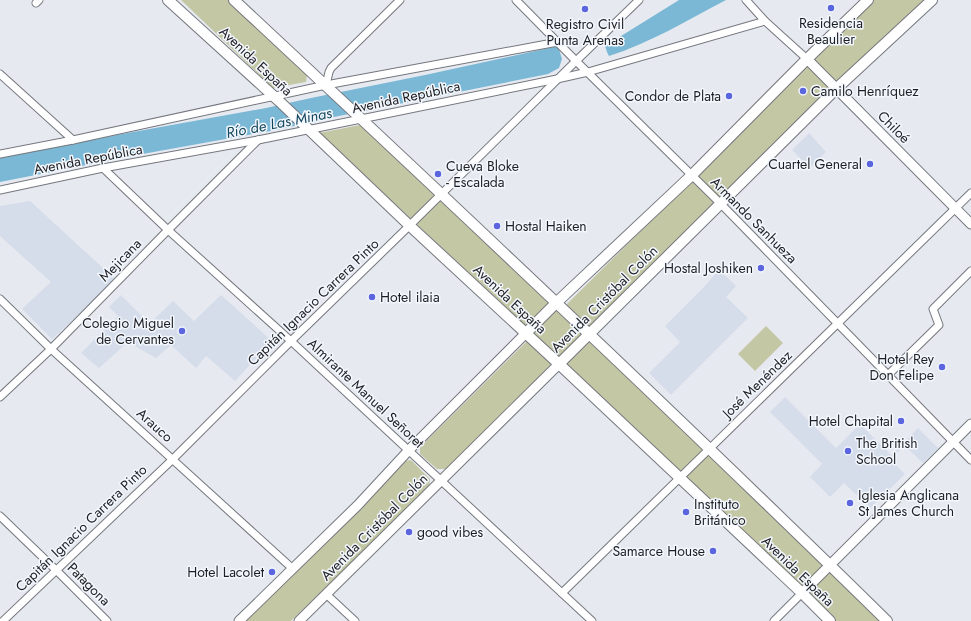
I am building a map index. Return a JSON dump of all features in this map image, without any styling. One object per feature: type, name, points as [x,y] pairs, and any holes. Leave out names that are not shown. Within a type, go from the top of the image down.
[{"type":"main road","name":"Avenida España","points":[[168,0],[526,333],[830,621]]},
{"type":"main road","name":"Avenida España","points":[[234,0],[557,302],[888,621]]},
{"type":"main road","name":"Avenida Cristóbal Colón","points":[[526,333],[692,175],[868,0]]},
{"type":"main road","name":"Avenida Cristóbal Colón","points":[[559,364],[836,89],[932,0]]},
{"type":"street","points":[[329,88],[329,72],[331,68],[400,0]]},
{"type":"street","name":"Armando Sanhueza","points":[[516,0],[720,203],[971,460]]},
{"type":"street","name":"Capitán Ignacio Carrera Pinto","points":[[3,621],[173,459],[291,341],[639,0]]},
{"type":"street","name":"Chiloé","points":[[746,0],[765,21],[807,59],[971,224]]},
{"type":"street","name":"Avenida República","points":[[0,190],[104,168],[258,140],[360,117],[556,80],[765,21]]},
{"type":"street","name":"Avenida República","points":[[0,154],[558,42]]},
{"type":"street","points":[[0,74],[73,140]]},
{"type":"street","name":"Mejicana","points":[[0,397],[51,349],[258,140]]},
{"type":"street","name":"Almirante Manuel Señoret","points":[[104,168],[168,230],[291,341],[592,621]]},
{"type":"street","name":"José Menéndez","points":[[562,593],[971,193]]},
{"type":"street","points":[[888,375],[939,325],[933,309],[971,271]]},
{"type":"street","name":"Arauco","points":[[0,300],[51,349],[293,569]]},
{"type":"street","name":"Avenida Cristóbal Colón","points":[[239,621],[358,505],[409,450],[526,333]]},
{"type":"street","name":"Avenida Cristóbal Colón","points":[[299,621],[559,364]]},
{"type":"street","points":[[774,621],[971,424]]},
{"type":"street","name":"Patagona","points":[[0,516],[107,621]]},
{"type":"street","points":[[326,594],[355,621]]},
{"type":"shaded area","points":[[809,133],[826,152],[810,168],[792,150]]},
{"type":"shaded area","name":"Colegio Miguel de Cervantes","points":[[30,201],[116,280],[52,339],[22,309],[51,282],[0,236],[0,206]]},
{"type":"shaded area","points":[[719,270],[736,286],[726,297],[748,318],[671,395],[649,373],[680,342],[665,326]]},
{"type":"shaded area","name":"Colegio Miguel de Cervantes","points":[[121,295],[141,315],[151,322],[173,301],[194,321],[221,295],[272,341],[235,381],[206,356],[196,368],[171,345],[156,358],[128,342],[99,368],[81,353],[118,316],[109,307]]},
{"type":"shaded area","name":"The British School","points":[[785,397],[836,448],[860,424],[891,455],[918,428],[938,448],[923,463],[904,445],[891,460],[905,474],[870,508],[844,483],[830,497],[810,477],[822,464],[770,412]]},
{"type":"green space","points":[[181,0],[230,0],[307,75],[306,82],[273,88]]},
{"type":"green space","points":[[874,0],[929,0],[591,329],[566,305]]},
{"type":"green space","points":[[360,125],[708,453],[881,621],[834,621],[560,358],[319,133]]},
{"type":"green space","points":[[766,326],[783,343],[755,371],[738,354]]},
{"type":"green space","points":[[526,342],[530,342],[552,360],[550,366],[446,469],[437,469],[420,454],[420,447]]},
{"type":"green space","points":[[411,460],[430,479],[429,487],[291,621],[244,621],[405,461]]},
{"type":"water","points":[[679,0],[726,0],[654,38],[609,56],[605,46]]},
{"type":"water","name":"Río de Las Minas","points":[[558,46],[562,59],[559,68],[548,74],[281,129],[0,182],[0,158],[266,108]]},
{"type":"place","name":"Residencia Beaulier","points":[[831,8]]},
{"type":"place","name":"Registro Civil Punta Arenas","points":[[585,9]]},
{"type":"place","name":"Camilo Henríquez","points":[[803,91]]},
{"type":"place","name":"Condor de Plata","points":[[729,96]]},
{"type":"place","name":"Cuartel General","points":[[870,164]]},
{"type":"place","name":"Cueva Bloke - Escalada","points":[[438,174]]},
{"type":"place","name":"Hostal Haiken","points":[[497,226]]},
{"type":"place","name":"Hostal Joshiken","points":[[761,268]]},
{"type":"place","name":"Hotel ilaia","points":[[372,297]]},
{"type":"place","name":"Colegio Miguel de Cervantes","points":[[182,331]]},
{"type":"place","name":"Hotel Rey Don Felipe","points":[[942,367]]},
{"type":"place","name":"Hotel Chapital","points":[[901,421]]},
{"type":"place","name":"The British School","points":[[848,451]]},
{"type":"place","name":"Iglesia Anglicana St James Church","points":[[850,503]]},
{"type":"place","name":"Instituto Británico","points":[[686,512]]},
{"type":"place","name":"good vibes","points":[[409,532]]},
{"type":"place","name":"Samarce House","points":[[713,551]]},
{"type":"place","name":"Hotel Lacolet","points":[[272,572]]}]
